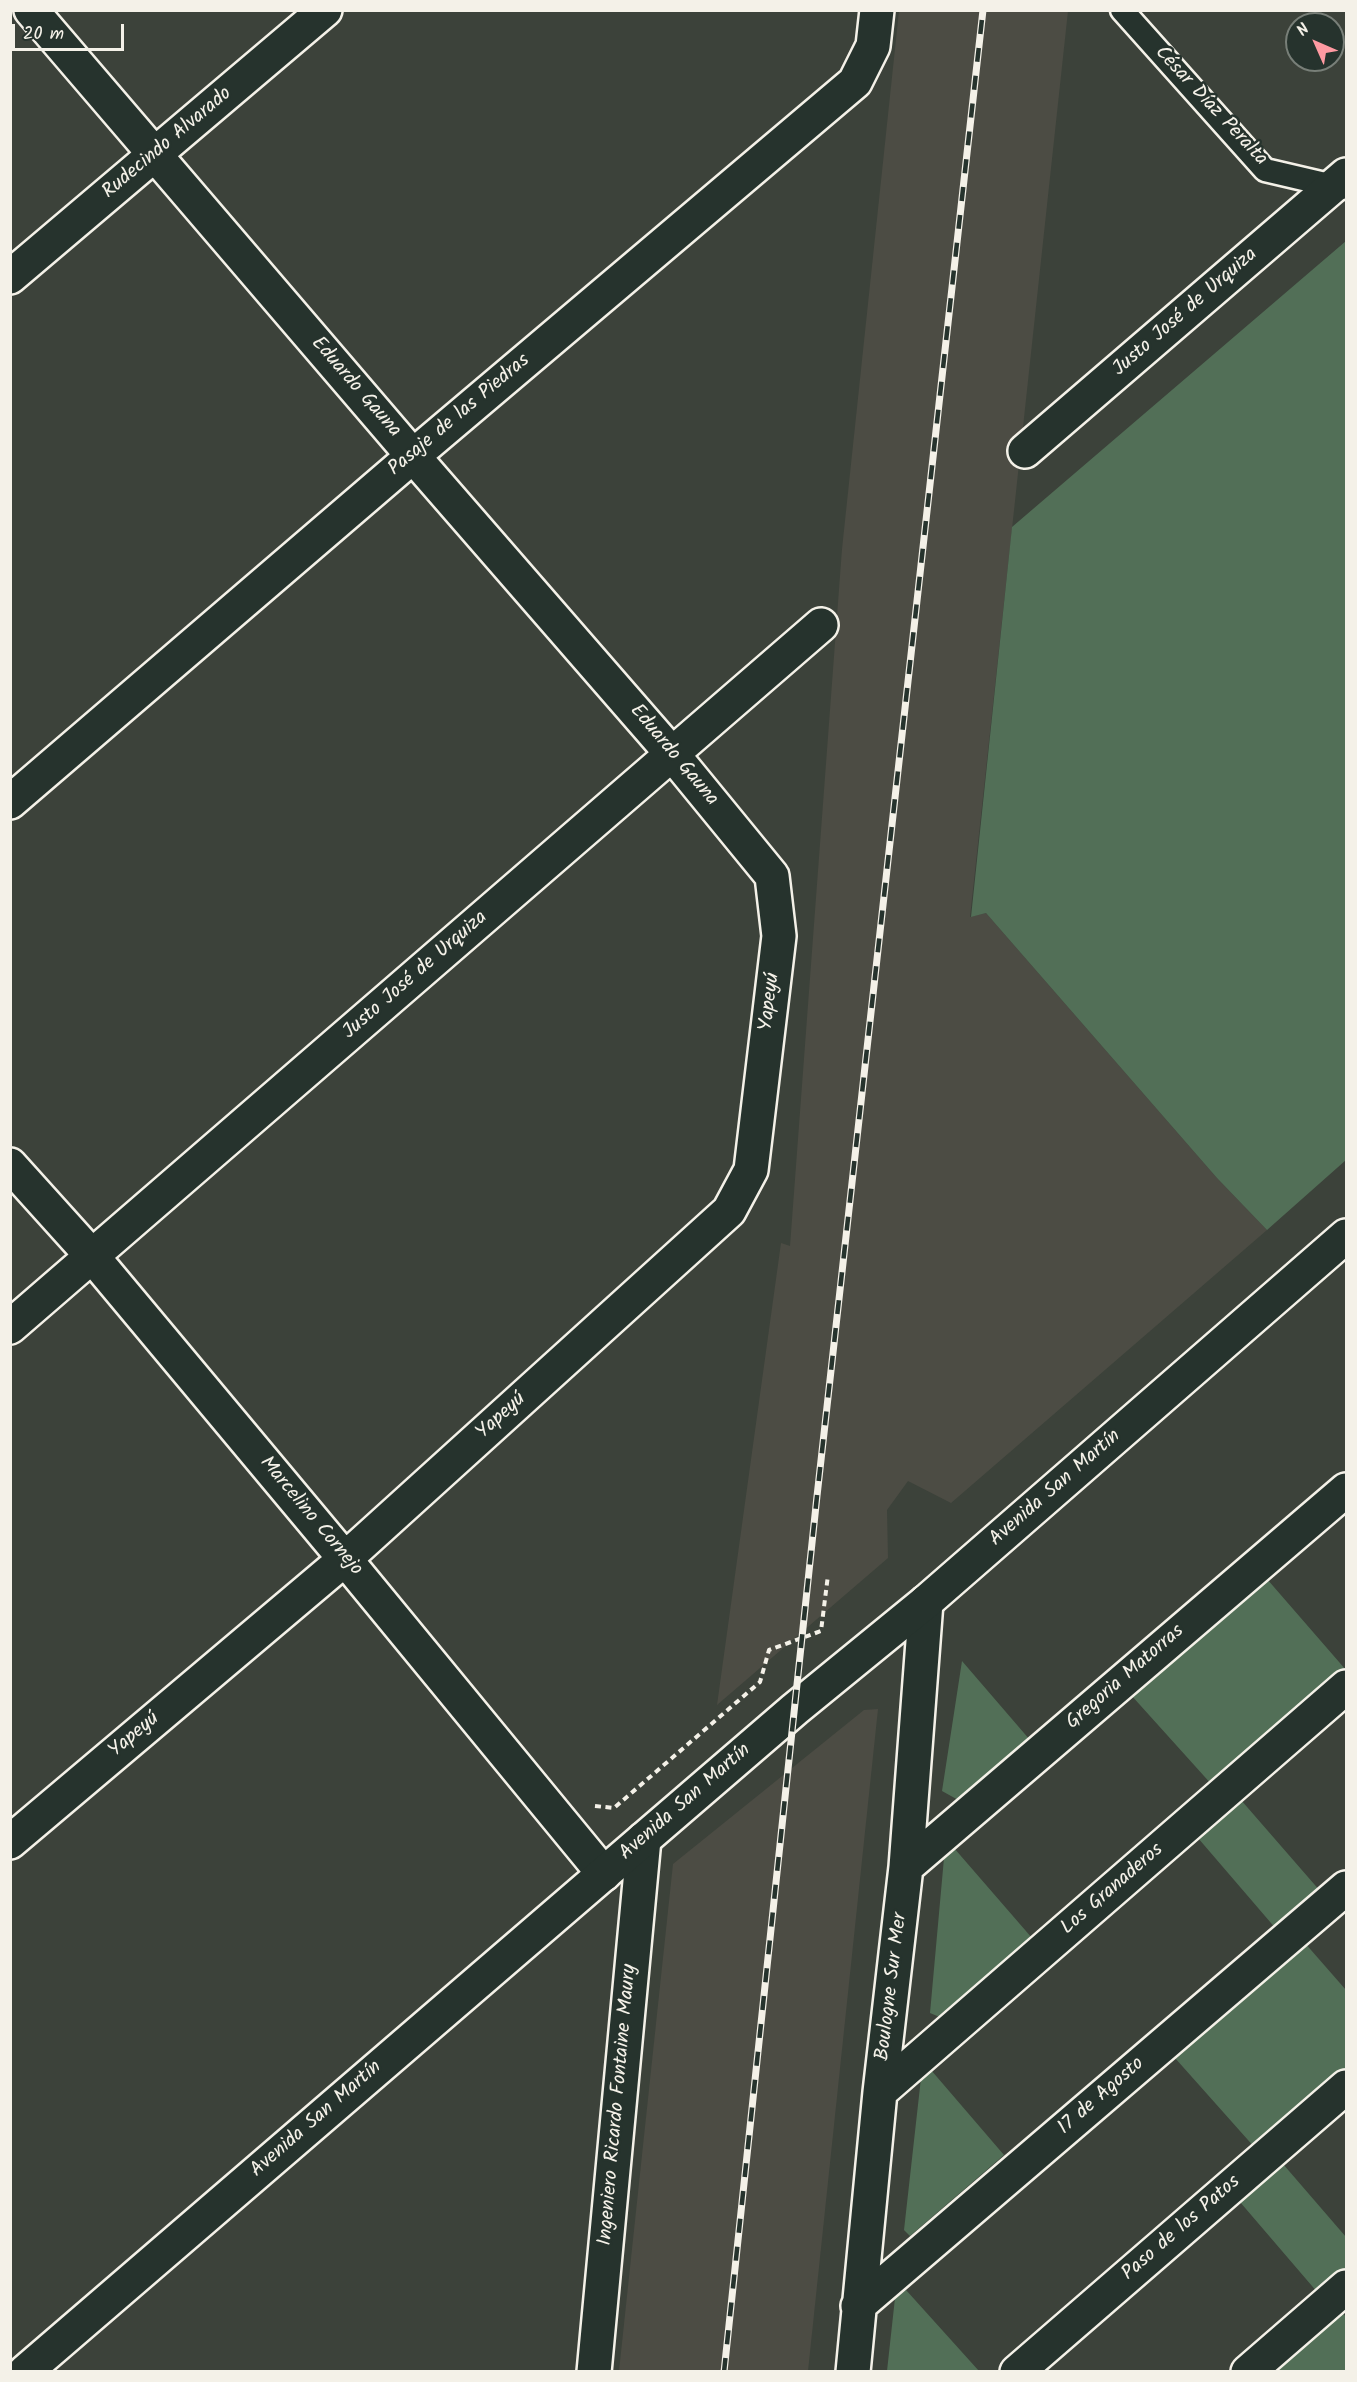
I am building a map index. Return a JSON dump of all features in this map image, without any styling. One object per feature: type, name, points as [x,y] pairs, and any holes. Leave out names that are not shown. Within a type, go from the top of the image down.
[{"type":"street","name":"Eduardo Gauna","points":[[31,10],[673,755],[772,876]]},
{"type":"street","name":"Rudecindo Alvarado","points":[[10,277],[325,10]]},
{"type":"street","name":"Pasaje de las Piedras","points":[[10,802],[413,456],[855,82],[873,46],[877,10]]},
{"type":"street","name":"Justo José de Urquiza","points":[[1025,452],[1342,183]]},
{"type":"street","name":"Justo José de Urquiza","points":[[10,1326],[822,625]]},
{"type":"street","name":"Yapeyú","points":[[10,1842],[345,1559],[729,1211],[751,1170],[779,936],[772,876]]},
{"type":"street","name":"Marcelino Cornejo","points":[[10,1165],[92,1256],[604,1874]]},
{"type":"street","name":"Avenida San Martín","points":[[25,2372],[795,1709],[926,1602],[1347,1236]]},
{"type":"street","name":"Gregoria Matorras","points":[[906,1867],[1347,1490]]},
{"type":"street","name":"Boulogne Sur Mer","points":[[853,2372],[880,2092],[906,1867],[926,1602]]},
{"type":"street","name":"Los Granaderos","points":[[880,2092],[1347,1687]]},
{"type":"street","name":"Ingeniero Ricardo Fontaine Maury","points":[[594,2372],[644,1839]]},
{"type":"street","name":"17 de Agosto","points":[[858,2306],[1347,1888]]},
{"type":"street","name":"Paso de los Patos","points":[[1017,2372],[1347,2087]]},
{"type":"street","points":[[1248,2372],[1347,2287]]},
{"type":"lane","name":"César Díaz Peralta","points":[[1122,10],[1265,170],[1342,183]]},
{"type":"path","points":[[566,1828],[592,1806],[614,1808],[760,1682],[769,1650],[821,1631],[828,1575]]},
{"type":"shaded area","points":[[899,11],[1068,11],[970,917],[986,913],[1217,1178],[1267,1230],[951,1503],[908,1481],[887,1510],[888,1558],[717,1705],[781,1243],[790,1246],[842,549]]},
{"type":"shaded area","points":[[878,1709],[808,2371],[619,2371],[673,1864],[864,1710]]},
{"type":"green space","points":[[1346,241],[1346,1160],[1267,1230],[1217,1178],[986,913],[971,917],[1012,527]]},
{"type":"green space","points":[[1267,1579],[1346,1670],[1213,1786],[1131,1695]]},
{"type":"green space","points":[[962,1661],[1030,1740],[960,1801],[942,1791]]},
{"type":"green space","points":[[1241,1800],[1321,1892],[1277,1930],[1198,1838]]},
{"type":"green space","points":[[954,1848],[1032,1938],[942,2018],[930,2013],[944,1858]]},
{"type":"green space","points":[[1304,1942],[1346,1990],[1346,2069],[1256,2149],[1175,2058]]},
{"type":"green space","points":[[931,2070],[1004,2155],[910,2236],[904,2230],[921,2078]]},
{"type":"green space","points":[[1283,2164],[1346,2237],[1346,2269],[1318,2293],[1240,2202]]},
{"type":"green space","points":[[906,2290],[979,2371],[887,2371],[895,2298]]},
{"type":"green space","points":[[1341,2311],[1346,2317],[1346,2371],[1272,2372]]},
{"type":"railway","points":[[724,2372],[817,1496],[983,10]]}]
